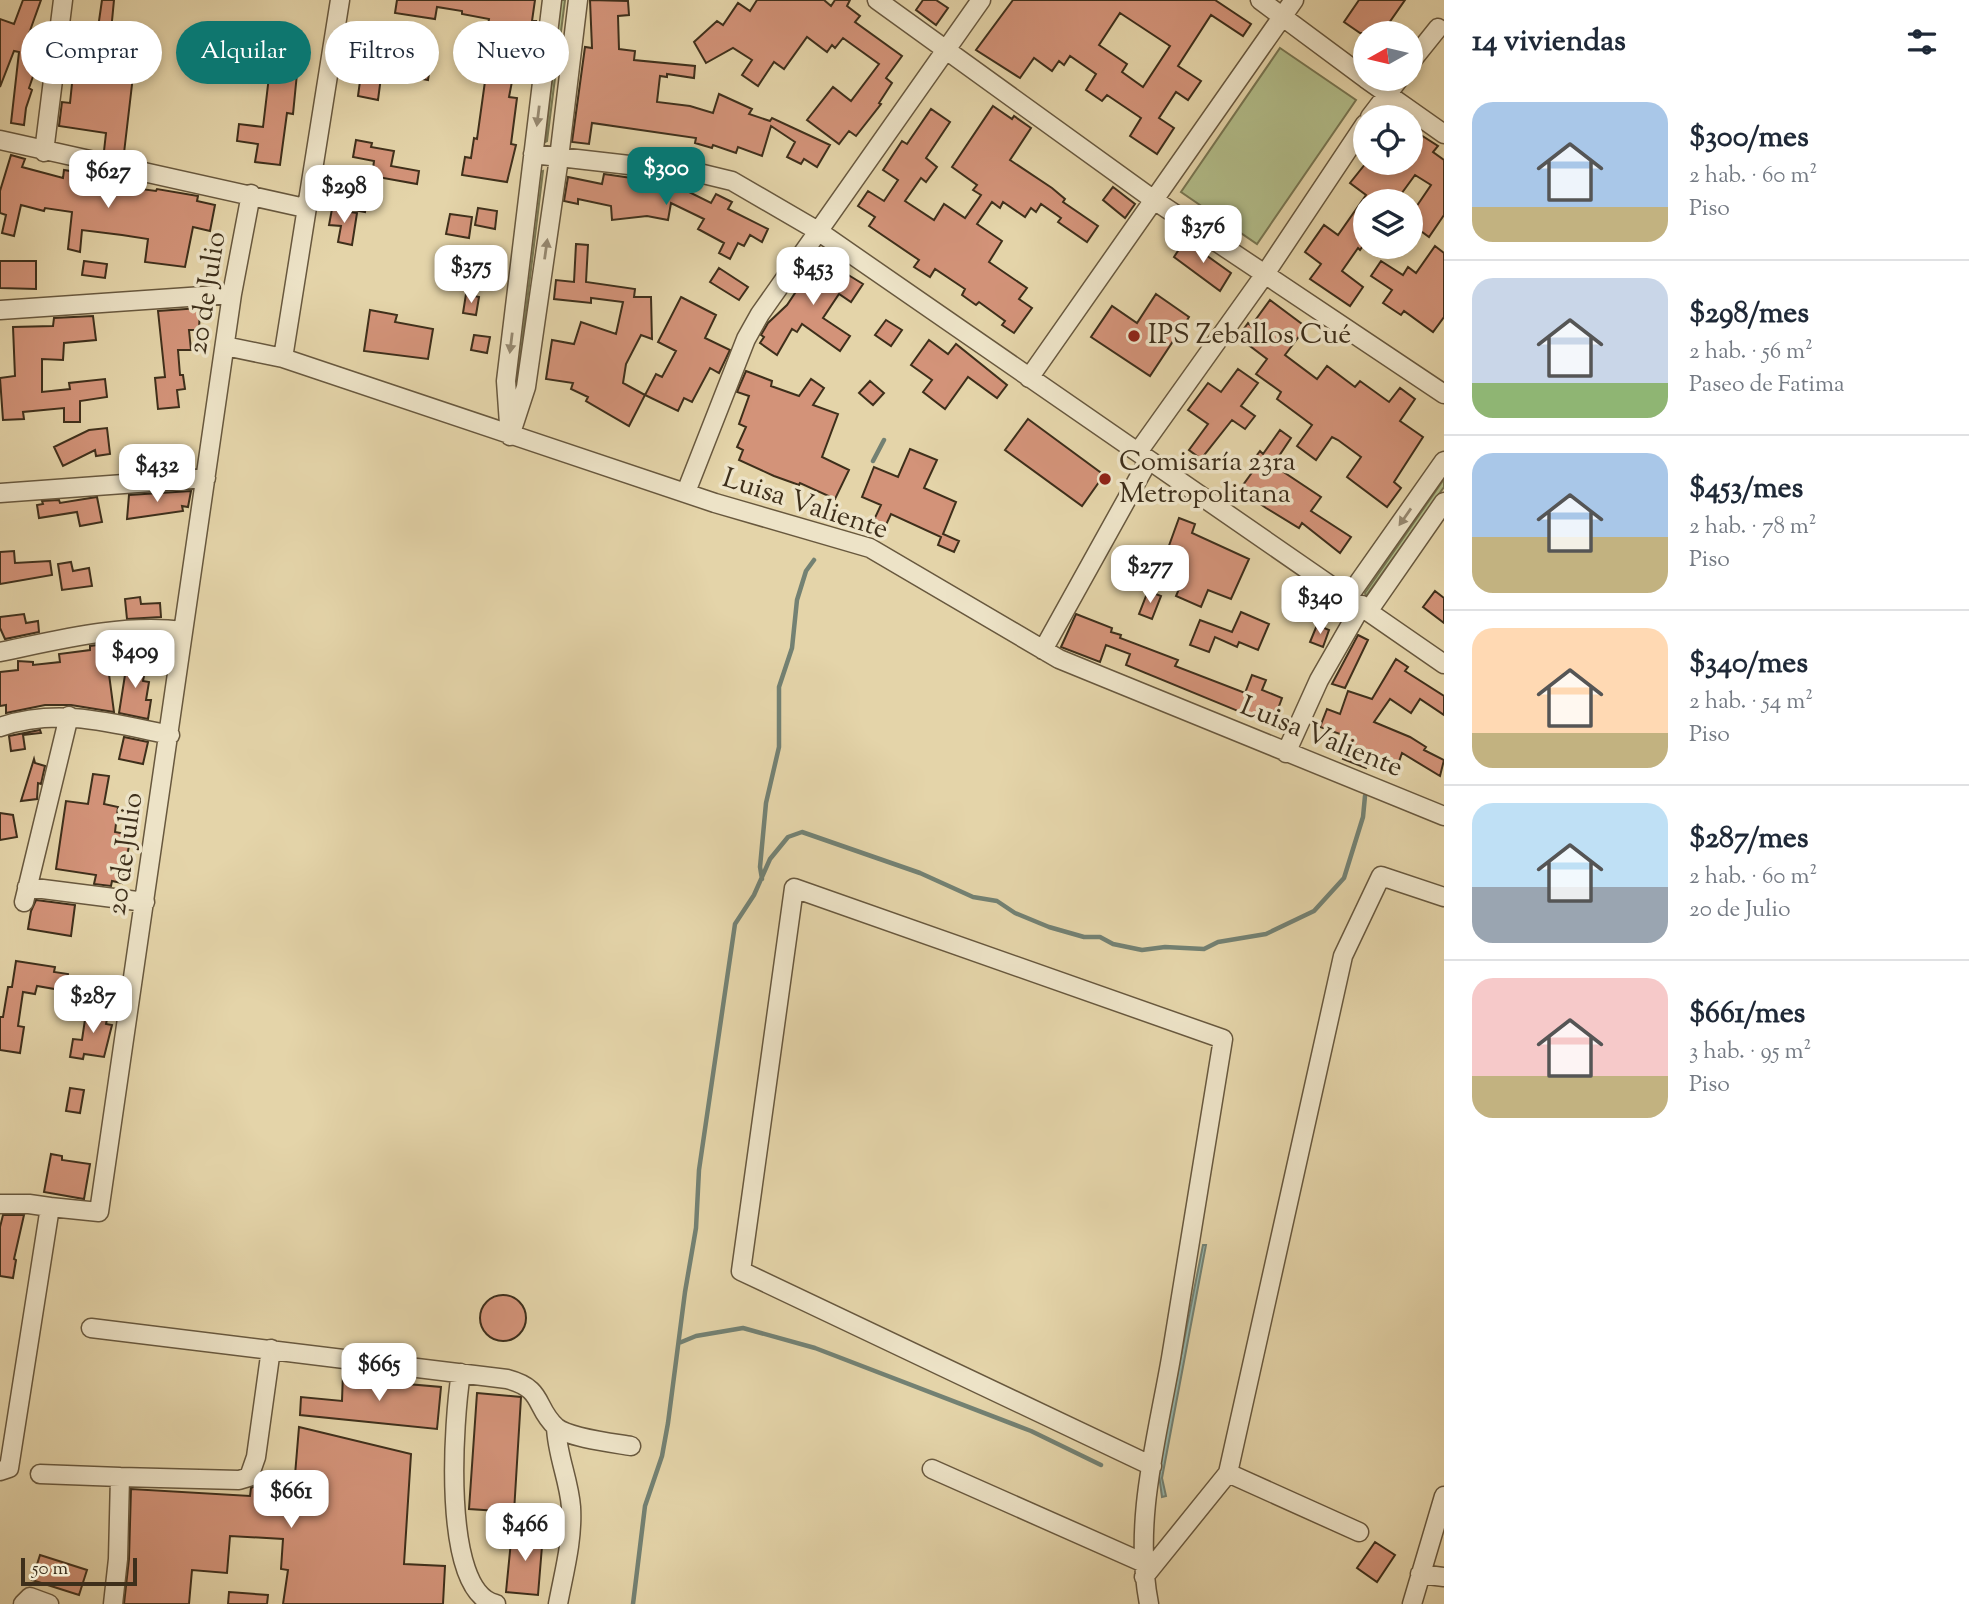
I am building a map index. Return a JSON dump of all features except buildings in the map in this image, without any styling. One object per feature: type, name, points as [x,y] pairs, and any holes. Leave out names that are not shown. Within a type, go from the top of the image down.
[{"type":"street","points":[[44,152],[63,0]]},
{"type":"street","points":[[283,358],[340,0]]},
{"type":"street","points":[[510,436],[506,381],[552,0]]},
{"type":"street","points":[[510,436],[526,387],[559,158],[578,0]]},
{"type":"street","points":[[877,0],[1154,200],[1444,394]]},
{"type":"street","points":[[686,492],[746,339],[818,231],[981,0]]},
{"type":"street","points":[[1260,0],[1353,68]]},
{"type":"street","points":[[1029,378],[1294,0]]},
{"type":"street","points":[[1423,47],[1438,28]]},
{"type":"street","points":[[1383,91],[1444,134]]},
{"type":"street","points":[[1379,105],[1389,91]]},
{"type":"street","points":[[0,140],[44,152],[251,194],[305,208]]},
{"type":"street","points":[[1043,650],[1143,457],[1353,142]]},
{"type":"street","points":[[533,154],[699,173],[732,181],[818,231],[1143,457],[1360,603],[1444,664]]},
{"type":"street","name":"20 de Julio","points":[[50,1207],[99,1212],[232,293],[251,194]]},
{"type":"street","points":[[0,310],[232,293]]},
{"type":"street","name":"Luisa Valiente","points":[[225,346],[283,358],[715,503],[870,548],[1059,659],[1444,816]]},
{"type":"street","points":[[1286,753],[1319,680],[1360,603],[1444,461]]},
{"type":"street","points":[[0,492],[206,478]]},
{"type":"street","points":[[1360,603],[1444,502]]},
{"type":"street","points":[[0,652],[108,633],[166,628],[183,631]]},
{"type":"street","points":[[0,727],[69,716],[170,735]]},
{"type":"street","points":[[69,716],[25,895],[145,902]]},
{"type":"street","points":[[1144,1570],[1228,1473],[1343,956],[1381,876],[1444,897]]},
{"type":"street","points":[[1149,1604],[1144,1570],[1143,1523],[1223,1039],[794,888],[740,1271],[1152,1466]]},
{"type":"street","points":[[0,1204],[50,1207],[5,1469]]},
{"type":"street","points":[[91,1328],[520,1382],[531,1390],[556,1427],[568,1433],[631,1446]]},
{"type":"street","points":[[40,1474],[239,1480],[249,1476],[257,1457],[271,1349]]},
{"type":"street","points":[[461,1373],[454,1438],[453,1505],[472,1584],[490,1603],[496,1604]]},
{"type":"street","points":[[556,1427],[557,1447],[571,1505],[571,1536],[558,1604]]},
{"type":"street","points":[[932,1469],[1144,1570]]},
{"type":"street","points":[[1228,1473],[1359,1532]]},
{"type":"street","points":[[113,1604],[118,1559],[120,1477]]},
{"type":"street","points":[[1412,1604],[1444,1496]]},
{"type":"street","points":[[1420,1574],[1444,1577]]},
{"type":"street","points":[[23,1604],[30,1597],[49,1604]]},
{"type":"green space","points":[[561,0],[565,0],[562,21],[559,21]]},
{"type":"green space","points":[[1280,48],[1356,100],[1257,244],[1181,192]]},
{"type":"green space","points":[[552,84],[554,84],[547,141],[545,142]]},
{"type":"green space","points":[[543,171],[517,377],[515,375],[540,172]]},
{"type":"green space","points":[[1444,479],[1444,487],[1366,596],[1365,593]]},
{"type":"water","points":[[1203,1245],[1206,1245],[1162,1478],[1166,1496],[1162,1497],[1159,1475],[1165,1436]]},
{"type":"waterway","points":[[873,461],[884,440]]},
{"type":"waterway","points":[[762,879],[760,867],[766,803],[779,747],[779,687],[792,648],[797,600],[806,571],[814,560]]},
{"type":"waterway","points":[[633,1604],[645,1506],[662,1456],[668,1423],[696,1228],[699,1170],[735,924],[754,895],[770,859],[788,837],[802,832],[920,873],[973,897],[997,901],[1015,913],[1084,937],[1100,937],[1113,944],[1142,950],[1165,947],[1204,949],[1218,942],[1266,934],[1314,911],[1344,878],[1363,817],[1365,796]]},
{"type":"waterway","points":[[679,1343],[696,1336],[743,1328],[815,1348],[1031,1431],[1101,1465]]},
{"type":"place","name":"IPS Zeballos Cué","points":[[1134,336]]},
{"type":"place","name":"Comisaría 23ra Metropolitana","points":[[1105,479]]}]
